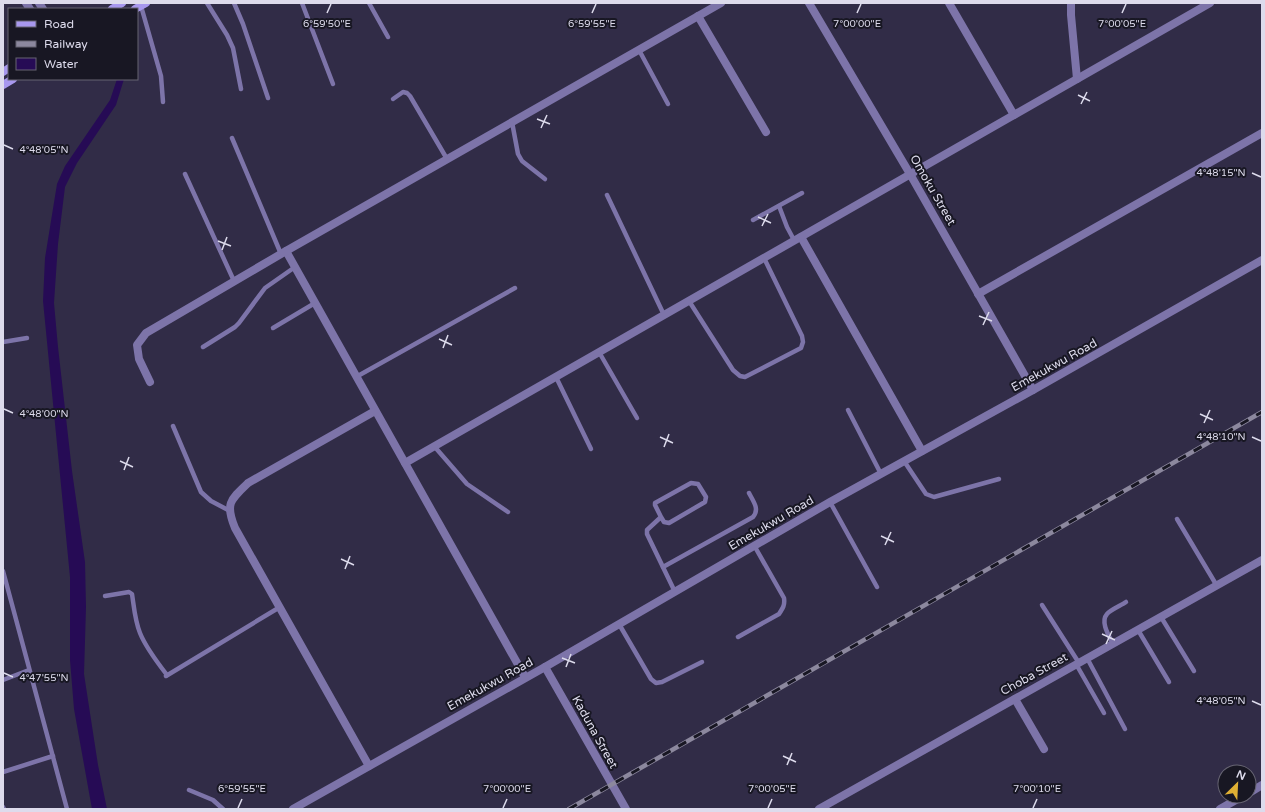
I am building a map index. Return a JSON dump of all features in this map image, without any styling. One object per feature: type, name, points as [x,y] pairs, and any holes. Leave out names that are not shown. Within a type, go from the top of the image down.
[{"type":"street","points":[[150,382],[139,359],[137,345],[146,333],[234,281],[721,3]]},
{"type":"street","name":"Omoku Street","points":[[809,3],[910,174],[1033,390]]},
{"type":"street","points":[[949,3],[1014,115]]},
{"type":"street","points":[[1071,3],[1078,79]]},
{"type":"street","points":[[404,463],[1210,3]]},
{"type":"street","points":[[698,16],[766,132]]},
{"type":"street","points":[[978,294],[1262,133]]},
{"type":"street","points":[[797,239],[922,451]]},
{"type":"street","points":[[283,253],[295,267],[525,677]]},
{"type":"street","name":"Emekukwu Road","points":[[293,809],[755,547],[830,502],[1033,390],[1262,260]]},
{"type":"street","points":[[369,766],[235,528],[230,511],[231,502],[248,483],[375,411]]},
{"type":"street","name":"Choba Street","points":[[818,809],[1262,560]]},
{"type":"street","name":"Kaduna Street","points":[[545,667],[626,809]]},
{"type":"street","points":[[1015,699],[1044,749]]},
{"type":"street","points":[[1220,809],[1229,804]]},
{"type":"lane","points":[[207,3],[227,35],[233,48],[241,89]]},
{"type":"lane","points":[[234,3],[243,24],[268,98]]},
{"type":"lane","points":[[302,3],[333,84]]},
{"type":"lane","points":[[369,3],[388,37]]},
{"type":"lane","points":[[141,6],[161,76],[163,102]]},
{"type":"lane","points":[[639,50],[668,104]]},
{"type":"lane","points":[[393,99],[403,92],[407,93],[447,159]]},
{"type":"lane","points":[[512,122],[518,154],[522,161],[545,179]]},
{"type":"lane","points":[[232,138],[283,253]]},
{"type":"lane","points":[[185,174],[234,281]]},
{"type":"lane","points":[[754,220],[802,193]]},
{"type":"lane","points":[[607,195],[664,315]]},
{"type":"lane","points":[[779,206],[787,228],[797,239]]},
{"type":"lane","points":[[689,300],[733,370],[740,376],[745,377],[801,348],[803,342],[802,336],[764,258]]},
{"type":"lane","points":[[203,347],[239,323],[265,288],[295,267]]},
{"type":"lane","points":[[356,376],[515,288]]},
{"type":"lane","points":[[273,328],[315,303]]},
{"type":"lane","points":[[3,342],[27,338]]},
{"type":"lane","points":[[599,352],[638,418]]},
{"type":"lane","points":[[556,377],[591,449]]},
{"type":"lane","points":[[848,410],[881,474]]},
{"type":"lane","points":[[173,426],[201,492],[211,501],[230,511]]},
{"type":"lane","points":[[434,446],[467,484],[508,512]]},
{"type":"lane","points":[[904,461],[926,494],[934,497],[999,480]]},
{"type":"lane","points":[[691,483],[698,484],[706,497],[705,502],[669,523],[664,522],[661,517],[655,503],[691,483]]},
{"type":"lane","points":[[663,567],[753,517],[756,513],[756,508],[749,493]]},
{"type":"lane","points":[[830,502],[877,587]]},
{"type":"lane","points":[[661,517],[647,530],[647,534],[675,592]]},
{"type":"lane","points":[[1177,519],[1217,586]]},
{"type":"lane","points":[[738,637],[779,614],[784,603],[784,598],[755,547]]},
{"type":"lane","points":[[3,572],[68,809]]},
{"type":"lane","points":[[105,596],[129,592],[132,594],[136,621],[141,635],[166,676],[280,607]]},
{"type":"lane","points":[[1113,644],[1104,624],[1105,619],[1107,614],[1126,602]]},
{"type":"lane","points":[[1042,605],[1078,664],[1104,713]]},
{"type":"lane","points":[[1161,617],[1194,671]]},
{"type":"lane","points":[[619,624],[651,679],[656,683],[662,682],[702,662]]},
{"type":"lane","points":[[1138,630],[1169,682]]},
{"type":"lane","points":[[1087,658],[1125,729]]},
{"type":"lane","points":[[3,680],[30,670]]},
{"type":"lane","points":[[3,772],[53,756]]},
{"type":"lane","points":[[189,790],[213,800],[223,809]]},
{"type":"water","points":[[117,80],[124,80],[116,105],[77,163],[65,187],[58,244],[54,303],[72,471],[85,562],[86,607],[84,674],[98,765],[107,809],[92,809],[74,709],[70,660],[70,577],[43,301],[45,258],[57,184],[65,166],[110,100]]},
{"type":"railway","points":[[569,809],[1262,412]]}]
